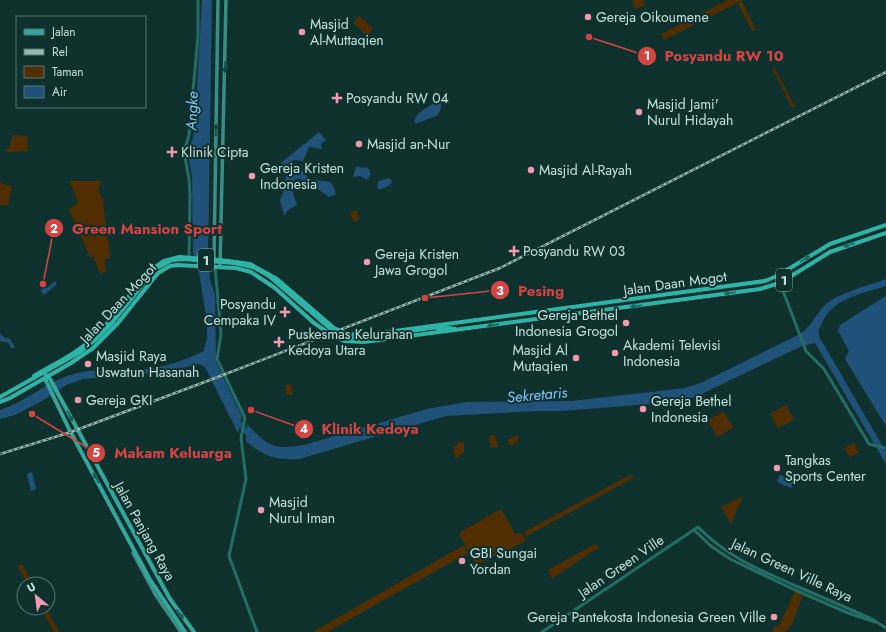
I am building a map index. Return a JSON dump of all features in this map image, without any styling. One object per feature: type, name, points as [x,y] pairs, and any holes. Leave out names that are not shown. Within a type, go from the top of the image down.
[{"type":"highway","name":"Jalan Daan Mogot","points":[[0,397],[93,338],[111,319],[146,275],[158,264],[173,258],[190,257],[243,262],[258,267],[277,279],[337,330],[348,334],[365,335],[680,294],[770,280],[830,244],[886,225]]},
{"type":"highway","name":"Jalan Daan Mogot","points":[[0,402],[48,379],[52,374],[98,344],[118,323],[158,273],[170,266],[216,266],[244,269],[255,274],[275,288],[333,336],[344,342],[364,342],[760,289],[780,282],[830,252],[886,233]]},
{"type":"highway","name":"Jalan Daan Mogot","points":[[0,397],[80,352],[112,323],[155,269],[172,260],[184,259],[234,263],[253,267],[270,276],[332,330],[350,337],[367,337],[438,328],[456,329]]},
{"type":"highway","points":[[674,294],[674,301]]},
{"type":"highway","points":[[680,294],[680,300]]},
{"type":"highway","points":[[292,303],[297,297]]},
{"type":"highway","name":"Jalan Daan Mogot","points":[[438,328],[454,323]]},
{"type":"highway","points":[[372,334],[370,338],[373,341]]},
{"type":"highway","points":[[364,342],[366,339],[365,335]]},
{"type":"highway","points":[[93,338],[94,343],[98,344]]},
{"type":"highway","points":[[88,342],[92,344],[93,348]]},
{"type":"highway","points":[[43,370],[52,374]]},
{"type":"main road","points":[[212,259],[215,197],[218,0]]},
{"type":"main road","points":[[216,266],[220,260],[226,0]]},
{"type":"main road","points":[[218,43],[222,45],[225,43]]},
{"type":"main road","points":[[218,49],[225,49]]},
{"type":"main road","points":[[215,197],[222,198]]},
{"type":"main road","name":"Jalan Panjang Raya","points":[[43,370],[170,599],[194,632]]},
{"type":"main road","name":"Jalan Panjang Raya","points":[[48,379],[52,395],[72,434],[167,613],[181,632]]},
{"type":"main road","points":[[72,434],[78,431]]},
{"type":"main road","name":"Jalan Panjang Raya","points":[[150,582],[185,632]]},
{"type":"street","points":[[190,257],[190,179],[184,152],[190,135],[198,37],[198,0]]},
{"type":"street","points":[[216,266],[221,337],[217,360],[244,416],[242,434],[246,479],[229,556],[257,632]]},
{"type":"street","points":[[780,282],[800,332],[805,350],[824,369],[869,444],[886,448]]},
{"type":"street","name":"Jalan Green Ville","points":[[542,632],[696,528]]},
{"type":"street","name":"Jalan Green Ville Raya","points":[[696,528],[710,546],[730,559],[795,590],[848,613],[875,622],[886,628]]},
{"type":"green space","points":[[632,0],[643,0],[645,5],[635,9]]},
{"type":"green space","points":[[728,0],[743,0],[664,40],[661,34]]},
{"type":"green space","points":[[742,2],[756,30],[752,31],[738,4]]},
{"type":"green space","points":[[359,16],[373,29],[367,36],[353,22]]},
{"type":"green space","points":[[774,67],[795,107],[792,108],[772,68]]},
{"type":"green space","points":[[13,135],[27,136],[28,151],[7,152],[6,149],[9,148]]},
{"type":"green space","points":[[70,181],[102,181],[98,188],[103,201],[110,258],[104,259],[106,272],[100,273],[93,256],[90,257],[69,210],[78,203]]},
{"type":"green space","points":[[0,183],[12,186],[8,206],[0,205]]},
{"type":"green space","points":[[356,210],[360,219],[354,222],[350,213]]},
{"type":"green space","points":[[291,384],[293,394],[287,395],[285,385]]},
{"type":"green space","points":[[786,405],[794,420],[778,428],[770,414]]},
{"type":"green space","points":[[724,412],[733,428],[717,437],[708,420]]},
{"type":"green space","points":[[495,435],[498,447],[491,448],[489,436]]},
{"type":"green space","points":[[517,435],[519,441],[510,446],[507,440]]},
{"type":"green space","points":[[464,442],[464,453],[456,458],[453,450],[458,443]]},
{"type":"green space","points":[[854,443],[859,452],[850,457],[844,448]]},
{"type":"green space","points":[[632,474],[633,478],[527,536],[524,532]]},
{"type":"green space","points":[[743,496],[731,524],[721,507]]},
{"type":"green space","points":[[501,509],[515,534],[522,533],[526,541],[476,565],[459,533]]},
{"type":"green space","points":[[595,544],[599,547],[552,579],[548,570]]},
{"type":"green space","points":[[464,545],[468,553],[327,632],[313,632]]},
{"type":"green space","points":[[22,564],[29,576],[23,576],[17,566]]},
{"type":"green space","points":[[795,592],[803,595],[792,624],[785,632],[774,632],[772,629],[779,625]]},
{"type":"green space","points":[[45,616],[50,616],[59,632],[54,632]]},
{"type":"water","points":[[202,0],[212,0],[208,254],[210,280],[215,294],[216,362],[242,417],[238,433],[205,367],[199,364],[163,372],[83,379],[66,385],[42,401],[15,415],[0,419],[0,410],[19,402],[61,378],[70,375],[98,370],[136,370],[161,367],[204,351],[207,338],[207,321],[199,272],[193,253],[192,177],[188,151],[193,137],[195,122]]},
{"type":"water","points":[[441,97],[441,108],[438,115],[415,124],[417,116]]},
{"type":"water","points":[[319,132],[326,140],[321,144],[322,149],[309,147],[303,161],[293,160],[284,168],[281,167],[281,163]]},
{"type":"water","points":[[295,166],[300,167],[307,177],[312,180],[330,182],[334,187],[336,194],[329,197],[315,187],[307,188],[301,179],[296,179],[290,184],[297,205],[289,209],[284,216],[280,200],[284,190],[286,176]]},
{"type":"water","points":[[356,167],[368,168],[371,174],[367,180],[360,176],[353,177]]},
{"type":"water","points":[[389,178],[392,181],[390,185],[379,190],[377,186],[379,181]]},
{"type":"water","points":[[886,279],[886,286],[846,299],[832,308],[818,331],[820,338],[886,452],[886,464],[815,343],[802,346],[695,397],[662,403],[562,411],[446,416],[299,459],[276,458],[264,454],[246,441],[247,424],[261,438],[272,445],[286,447],[304,445],[427,409],[466,402],[572,401],[685,388],[703,382],[800,334],[810,325],[824,306],[829,302],[853,290]]},
{"type":"water","points":[[55,281],[57,284],[44,295],[41,291],[42,287],[47,288]]},
{"type":"water","points":[[886,296],[886,426],[845,359],[849,351],[838,331],[840,325]]},
{"type":"water","points":[[0,334],[5,338],[10,339],[15,348],[11,348],[9,343],[0,341]]},
{"type":"water","points":[[32,472],[36,489],[31,491],[27,474]]},
{"type":"water","points":[[780,475],[794,481],[791,488],[777,482]]},
{"type":"waterway","name":"Sekretaris","points":[[237,421],[250,436]]},
{"type":"railway","points":[[0,454],[71,432],[500,268],[886,72]]},
{"type":"place","name":"Gereja Oikoumene","points":[[588,17]]},
{"type":"place","name":"Masjid Al-Muttaqien","points":[[302,32]]},
{"type":"place","name":"Posyandu RW 10","points":[[589,37]]},
{"type":"place","name":"Posyandu RW 04","points":[[337,98]]},
{"type":"place","name":"Masjid Jami' Nurul Hidayah","points":[[639,112]]},
{"type":"place","name":"Masjid an-Nur","points":[[359,144]]},
{"type":"place","name":"Klinik Cipta","points":[[172,152]]},
{"type":"place","name":"Masjid Al-Rayah","points":[[531,170]]},
{"type":"place","name":"Gereja Kristen Indonesia","points":[[252,176]]},
{"type":"place","name":"Posyandu RW 03","points":[[514,251]]},
{"type":"place","name":"Gereja Kristen Jawa Grogol","points":[[367,262]]},
{"type":"place","name":"Green Mansion Sport","points":[[43,284]]},
{"type":"place","name":"Pesing","points":[[425,298]]},
{"type":"place","name":"Posyandu Cempaka IV","points":[[285,312]]},
{"type":"place","name":"Gereja Bethel Indonesia Grogol","points":[[626,323]]},
{"type":"place","name":"Puskesmas Kelurahan Kedoya Utara","points":[[279,342]]},
{"type":"place","name":"Akademi Televisi Indonesia","points":[[615,353]]},
{"type":"place","name":"Masjid Al Mutaqien","points":[[576,358]]},
{"type":"place","name":"Masjid Raya Uswatun Hasanah","points":[[88,364]]},
{"type":"place","name":"Gereja GKI","points":[[78,400]]},
{"type":"place","name":"Gereja Bethel Indonesia","points":[[643,409]]},
{"type":"place","name":"Klinik Kedoya","points":[[251,410]]},
{"type":"place","name":"Makam Keluarga","points":[[32,414]]},
{"type":"place","name":"Tangkas Sports Center","points":[[777,468]]},
{"type":"place","name":"Masjid Nurul Iman","points":[[261,510]]},
{"type":"place","name":"GBI Sungai Yordan","points":[[462,561]]},
{"type":"place","name":"Gereja Pantekosta Indonesia Green Ville","points":[[774,617]]},
{"type":"water label","name":"Angke","points":[[192,111]]}]
